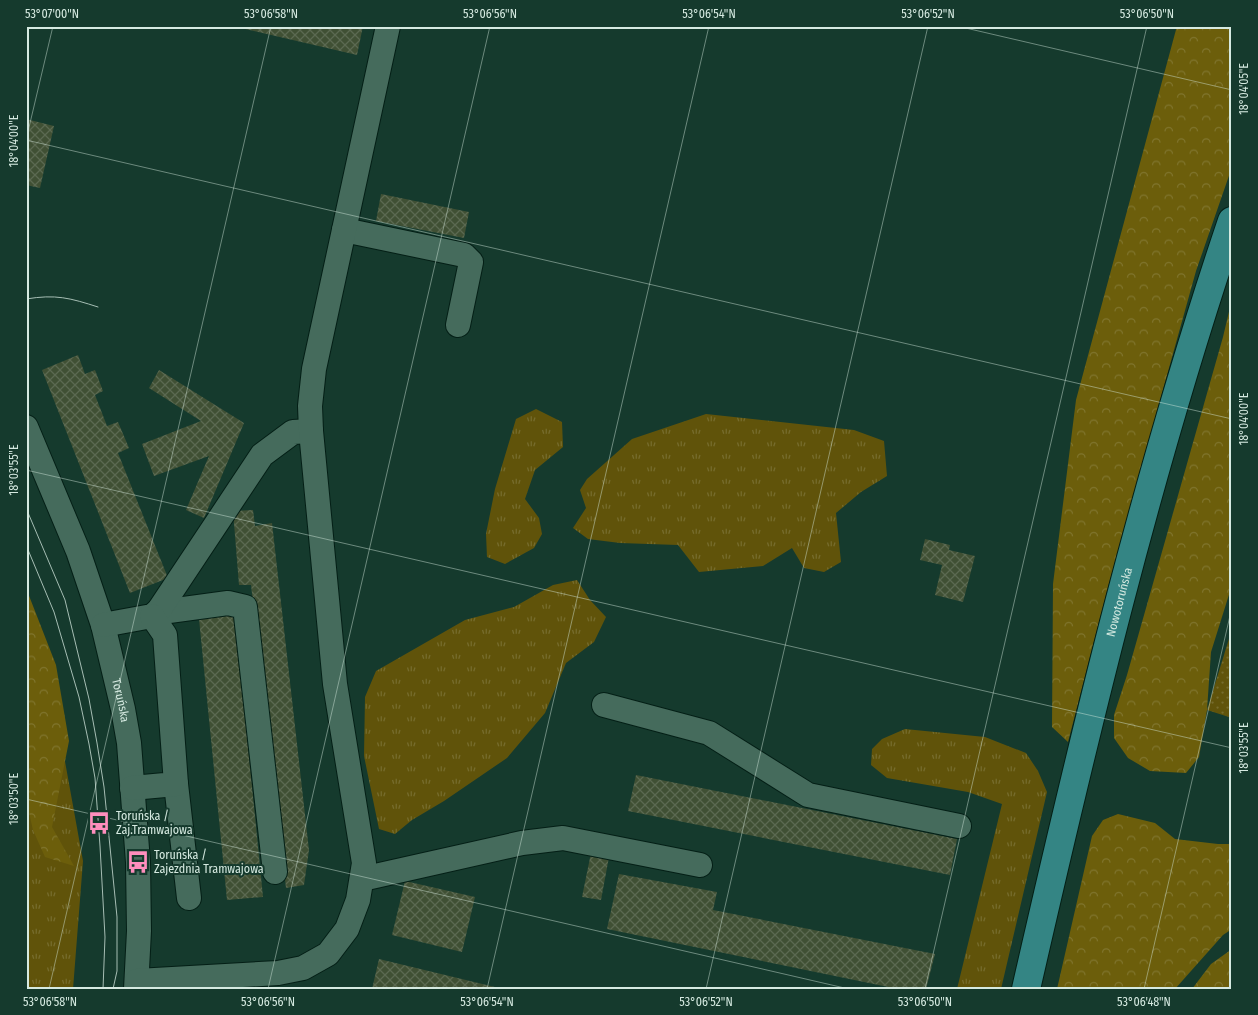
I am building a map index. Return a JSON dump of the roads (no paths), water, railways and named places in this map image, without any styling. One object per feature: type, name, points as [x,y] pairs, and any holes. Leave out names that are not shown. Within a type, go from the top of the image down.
[{"type":"main road","name":"Nowotoruńska","points":[[1026,989],[1073,782],[1137,534],[1209,288],[1232,221]]},
{"type":"street","points":[[137,985],[270,984],[328,954],[347,929],[358,900],[364,863],[336,684],[310,406],[314,369],[388,26]]},
{"type":"street","points":[[344,230],[464,255],[471,262],[458,325]]},
{"type":"street","name":"Toruńska","points":[[26,427],[78,550],[103,625],[129,743],[138,862],[139,936],[137,985]]},
{"type":"street","points":[[156,613],[262,455],[293,432],[311,431]]},
{"type":"street","points":[[103,625],[169,610],[228,603],[246,606],[274,872]]},
{"type":"street","points":[[156,613],[165,635],[176,784],[189,898]]},
{"type":"street","points":[[604,705],[709,734],[808,795],[959,826]]},
{"type":"street","points":[[132,788],[176,784]]},
{"type":"street","points":[[362,878],[522,843],[563,838],[700,865]]},
{"type":"tram line","points":[[26,299],[63,298],[98,307]]},
{"type":"tram line","points":[[26,508],[65,600],[89,699],[97,743],[104,787],[117,917],[117,971],[113,989]]},
{"type":"tram line","points":[[26,545],[54,612],[79,697],[95,778],[105,937],[103,989]]},
{"type":"place","name":"Toruńska / Zaj.Tramwajowa","points":[[99,823]]},
{"type":"place","name":"Toruńska / Zajezdnia Tramwajowa","points":[[138,862]]}]
